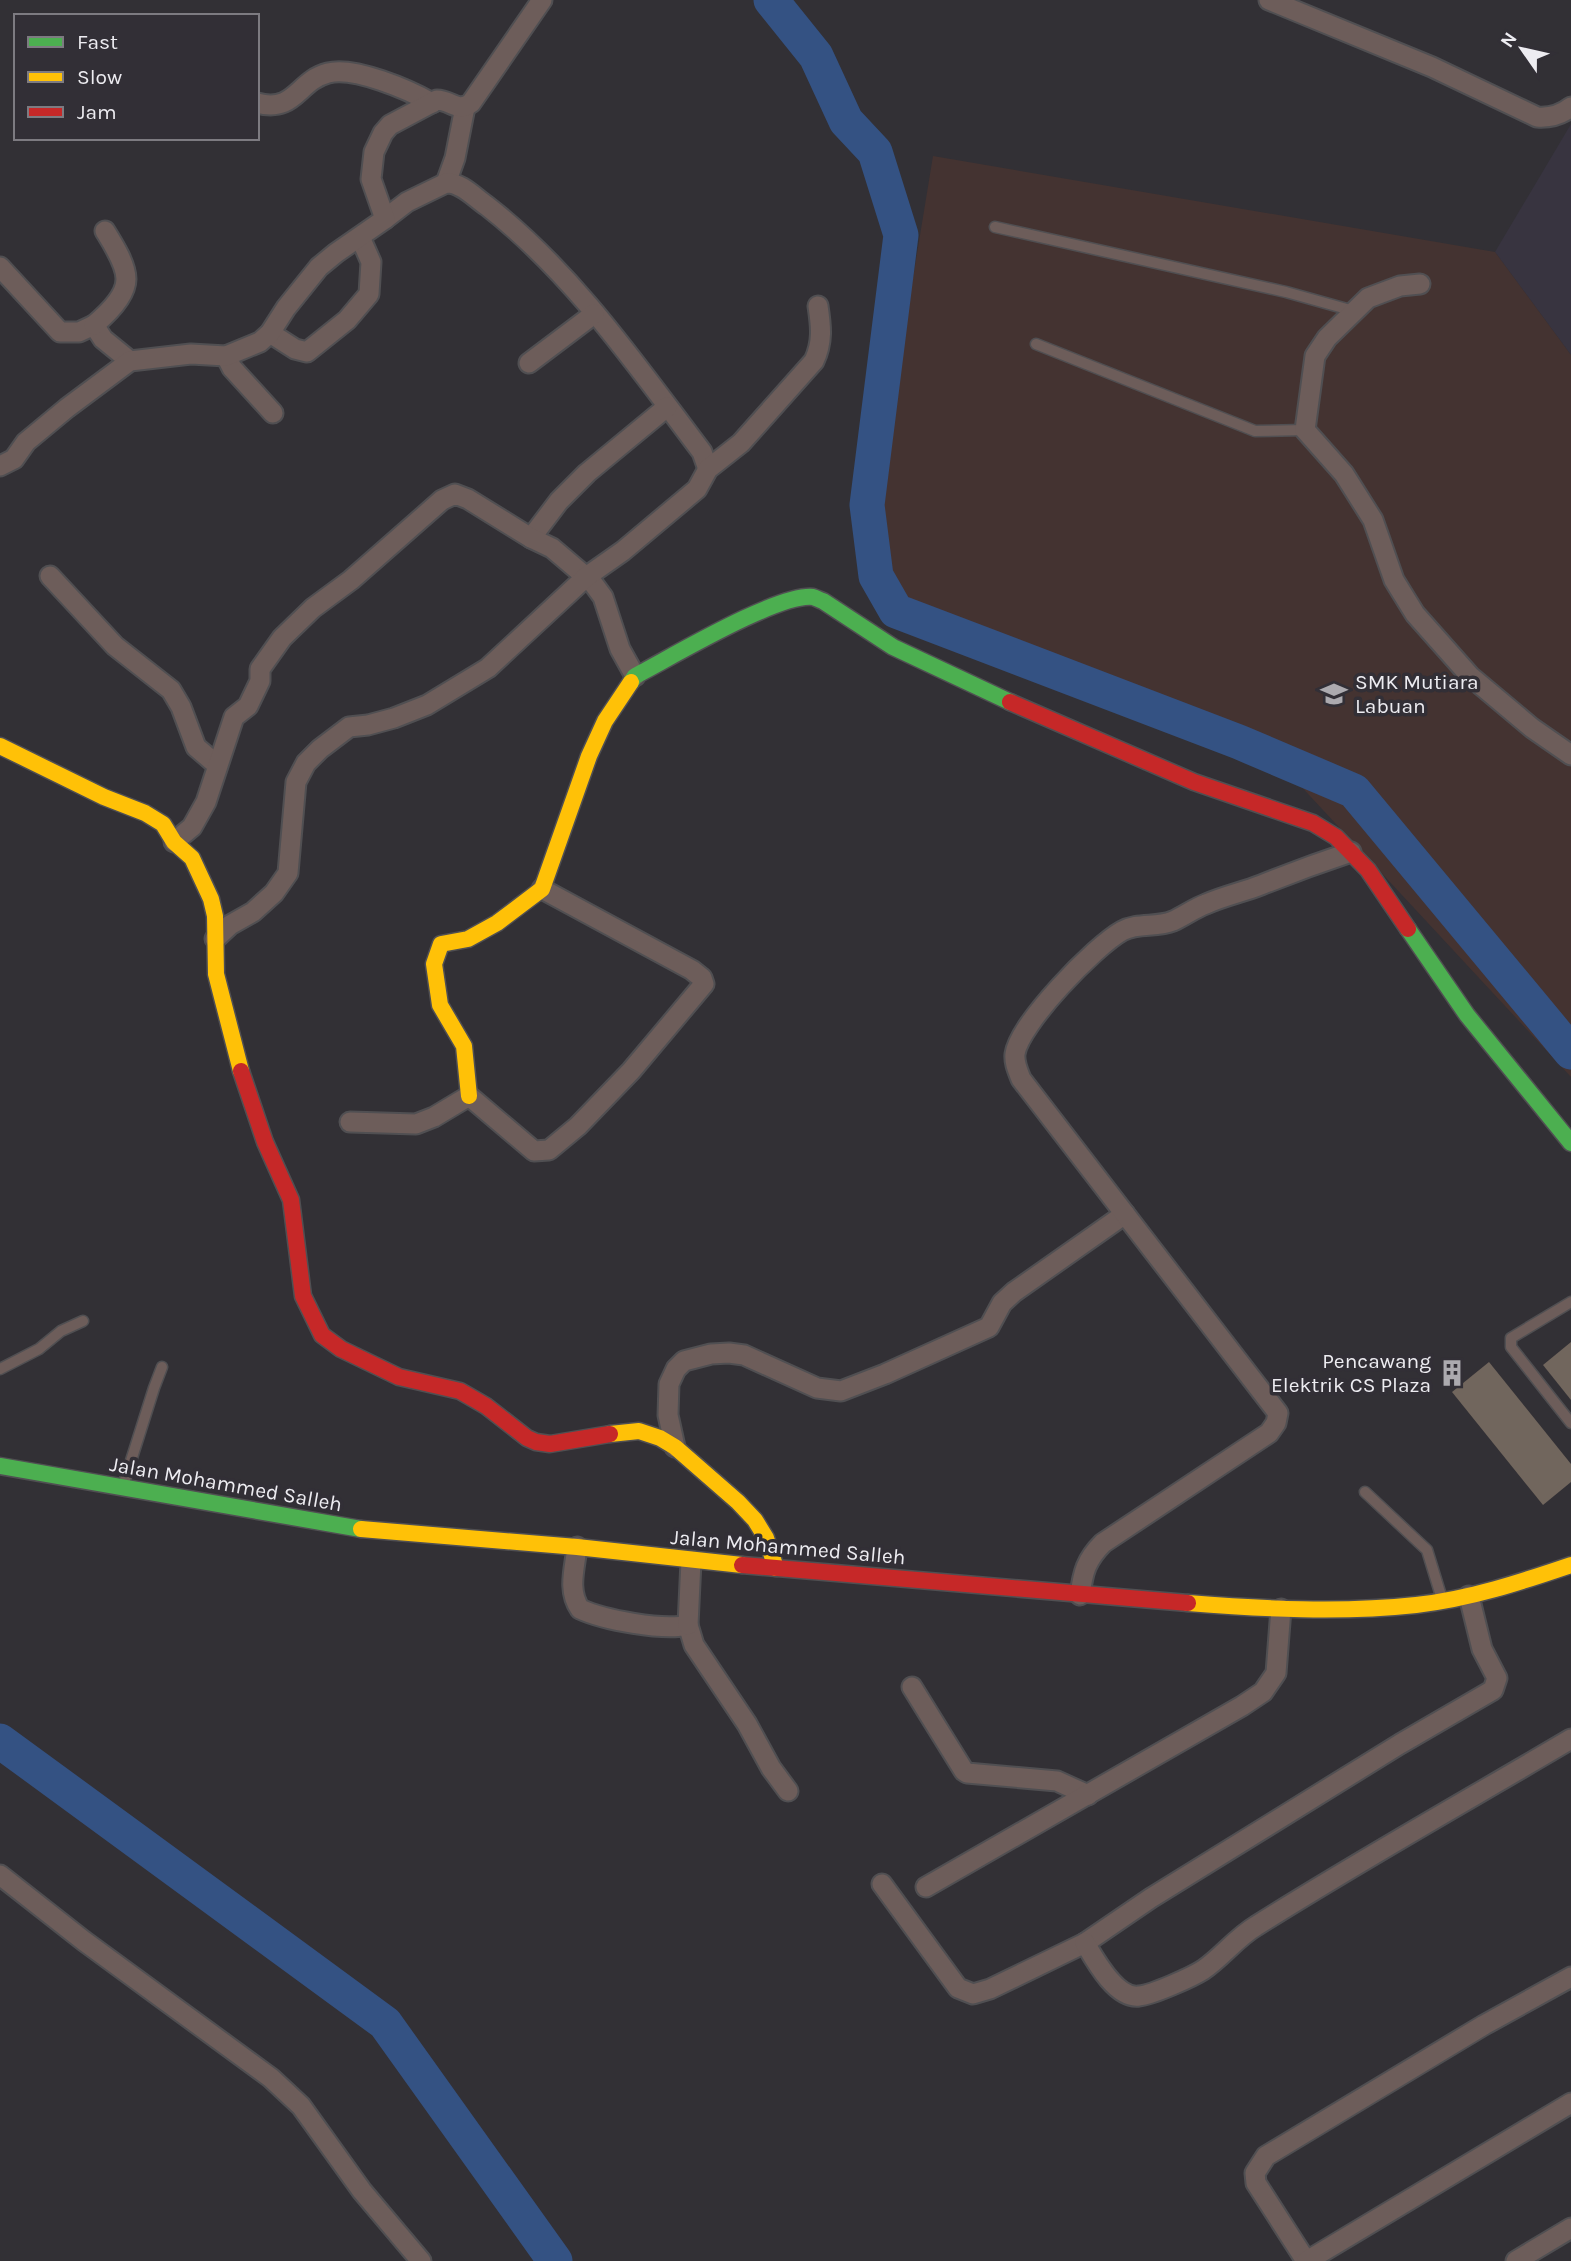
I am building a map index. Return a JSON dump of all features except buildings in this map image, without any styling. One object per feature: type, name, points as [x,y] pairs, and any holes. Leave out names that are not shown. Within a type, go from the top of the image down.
[{"type":"street","points":[[385,219],[371,179],[374,152],[383,133],[390,125],[437,100],[443,100],[458,108],[471,103],[542,0]]},
{"type":"street","points":[[1269,0],[1432,68],[1538,117],[1547,118],[1571,107]]},
{"type":"street","points":[[259,103],[277,106],[294,98],[303,87],[330,72],[365,75],[432,103]]},
{"type":"street","points":[[446,183],[456,158],[465,107]]},
{"type":"street","points":[[0,466],[14,459],[26,442],[130,361],[191,354],[226,356],[260,341],[270,333],[318,267],[407,202],[446,183],[452,183],[519,232],[565,279],[634,362],[702,452],[708,469]]},
{"type":"street","points":[[0,267],[60,332],[79,332],[94,325],[109,312],[122,292],[126,279],[119,254],[105,232]]},
{"type":"street","points":[[270,333],[295,349],[307,352],[346,320],[365,300],[371,285],[372,262],[360,237]]},
{"type":"street","points":[[1420,284],[1384,291],[1368,298],[1327,338],[1315,356],[1306,430],[1344,474],[1373,520],[1394,580],[1415,614],[1477,682],[1532,728],[1571,755]]},
{"type":"street","points":[[215,939],[230,925],[253,912],[274,893],[288,873],[296,782],[306,763],[320,748],[349,727],[394,718],[428,705],[488,668],[586,577],[623,551],[697,489],[708,469],[741,443],[814,361],[822,334],[818,306]]},
{"type":"street","points":[[529,363],[594,314]]},
{"type":"street","points":[[94,325],[103,340],[130,361]]},
{"type":"street","points":[[226,356],[232,368],[273,413]]},
{"type":"street","points":[[531,538],[559,501],[587,473],[667,407]]},
{"type":"street","points":[[174,842],[192,827],[206,802],[234,717],[248,706],[260,681],[260,669],[282,638],[313,608],[351,580],[442,500],[455,494],[552,548],[586,577],[603,597],[620,649],[635,676]]},
{"type":"street","points":[[50,576],[115,646],[171,690],[181,707],[196,747],[217,765]]},
{"type":"street","points":[[542,889],[692,970],[702,978],[704,984],[631,1071],[578,1126],[549,1150],[539,1152],[534,1151],[469,1096],[464,1046],[440,1005],[434,964],[436,954],[441,944],[468,939],[497,923],[542,889],[572,799],[594,744],[605,721],[635,676],[780,603],[812,597],[823,601],[893,647],[973,687],[1194,782],[1313,823],[1336,837],[1368,870],[1467,1015],[1571,1143]]},
{"type":"street","points":[[0,746],[104,797],[145,813],[163,824],[174,842],[192,858],[211,899],[215,916],[216,974],[240,1067],[265,1142],[291,1200],[303,1296],[322,1335],[341,1349],[399,1377],[460,1391],[486,1406],[527,1438],[536,1441],[550,1444],[639,1431],[660,1438],[675,1447],[755,1520],[766,1538],[776,1568]]},
{"type":"street","points":[[1080,1595],[1083,1571],[1093,1553],[1103,1543],[1269,1433],[1276,1423],[1278,1413],[1021,1079],[1015,1054],[1019,1040],[1073,973],[1100,946],[1123,930],[1173,921],[1204,904],[1351,852]]},
{"type":"street","points":[[350,1122],[416,1124],[434,1117],[469,1096]]},
{"type":"street","points":[[675,1447],[668,1415],[669,1384],[676,1369],[684,1361],[711,1354],[744,1354],[817,1388],[841,1391],[989,1327],[1002,1303],[1014,1292],[1125,1214]]},
{"type":"street","name":"Jalan Mohammed Salleh","points":[[0,1466],[363,1529],[1080,1595],[1281,1609],[1351,1610],[1418,1605],[1469,1596],[1571,1565]]},
{"type":"street","points":[[577,1547],[572,1596],[580,1609],[588,1613],[663,1627],[688,1625]]},
{"type":"street","points":[[691,1561],[688,1625],[694,1646],[788,1791]]},
{"type":"street","points":[[882,1884],[958,1989],[973,1994],[990,1989],[1085,1943],[1151,1898],[1400,1744],[1493,1690],[1497,1678],[1482,1649],[1469,1596]]},
{"type":"street","points":[[926,1887],[1263,1692],[1276,1673],[1281,1609]]},
{"type":"street","points":[[912,1687],[967,1773],[1057,1781],[1088,1794]]},
{"type":"street","points":[[1085,1943],[1097,1964],[1124,1993],[1140,1996],[1151,1993],[1202,1970],[1252,1928],[1359,1862],[1571,1739]]},
{"type":"street","points":[[0,1875],[84,1941],[271,2078],[318,2127],[362,2191],[421,2261]]},
{"type":"street","points":[[1570,2104],[1307,2261],[1256,2183],[1255,2173],[1266,2156],[1484,2025],[1571,1977]]},
{"type":"street","points":[[1516,2261],[1571,2228]]},
{"type":"lane","points":[[995,227],[1286,292],[1354,311]]},
{"type":"lane","points":[[1035,344],[1255,431],[1306,430]]},
{"type":"lane","points":[[1569,1306],[1510,1338],[1511,1347],[1571,1423]]},
{"type":"lane","points":[[0,1369],[39,1349],[61,1331],[83,1321]]},
{"type":"lane","points":[[123,1487],[162,1367]]},
{"type":"lane","points":[[1365,1492],[1427,1550],[1442,1600]]},
{"type":"shaded area","points":[[1571,124],[1571,355],[1495,252]]},
{"type":"shaded area","name":"SMK Mutiara Labuan","points":[[933,156],[1495,252],[1571,355],[1571,1077],[1297,782],[897,606],[874,516]]},
{"type":"waterway","points":[[771,0],[816,56],[846,121],[875,152],[901,235],[867,505],[876,576],[896,611],[1239,742],[1354,791],[1571,1052]]},
{"type":"waterway","points":[[0,1741],[385,2023],[555,2261]]},
{"type":"traffic: fast","points":[[631,682],[635,676],[751,615],[775,605],[813,597],[893,647],[1010,702]]},
{"type":"traffic: fast","points":[[1408,929],[1467,1015],[1571,1143]]},
{"type":"traffic: fast","points":[[0,1466],[361,1529]]},
{"type":"traffic: slow","points":[[469,1096],[464,1046],[440,1005],[434,964],[441,944],[468,939],[497,923],[542,889],[589,756],[605,721],[631,682]]},
{"type":"traffic: slow","points":[[0,746],[104,797],[145,813],[163,824],[174,842],[192,858],[211,899],[215,916],[216,974],[241,1071]]},
{"type":"traffic: slow","points":[[610,1434],[639,1431],[660,1438],[675,1447],[755,1520],[766,1538],[776,1568]]},
{"type":"traffic: slow","points":[[361,1529],[577,1547],[742,1565]]},
{"type":"traffic: slow","points":[[1188,1603],[1302,1609],[1416,1605],[1476,1594],[1571,1565]]},
{"type":"traffic: jam","points":[[1010,702],[1194,782],[1313,823],[1336,837],[1368,870],[1408,929]]},
{"type":"traffic: jam","points":[[241,1071],[265,1142],[291,1200],[303,1296],[322,1335],[341,1349],[399,1377],[460,1391],[536,1442],[550,1444],[610,1434]]},
{"type":"traffic: jam","points":[[742,1565],[1188,1603]]},
{"type":"place","name":"SMK Mutiara Labuan","points":[[1334,694]]},
{"type":"place","name":"Pencawang Elektrik CS Plaza","points":[[1452,1373]]}]
